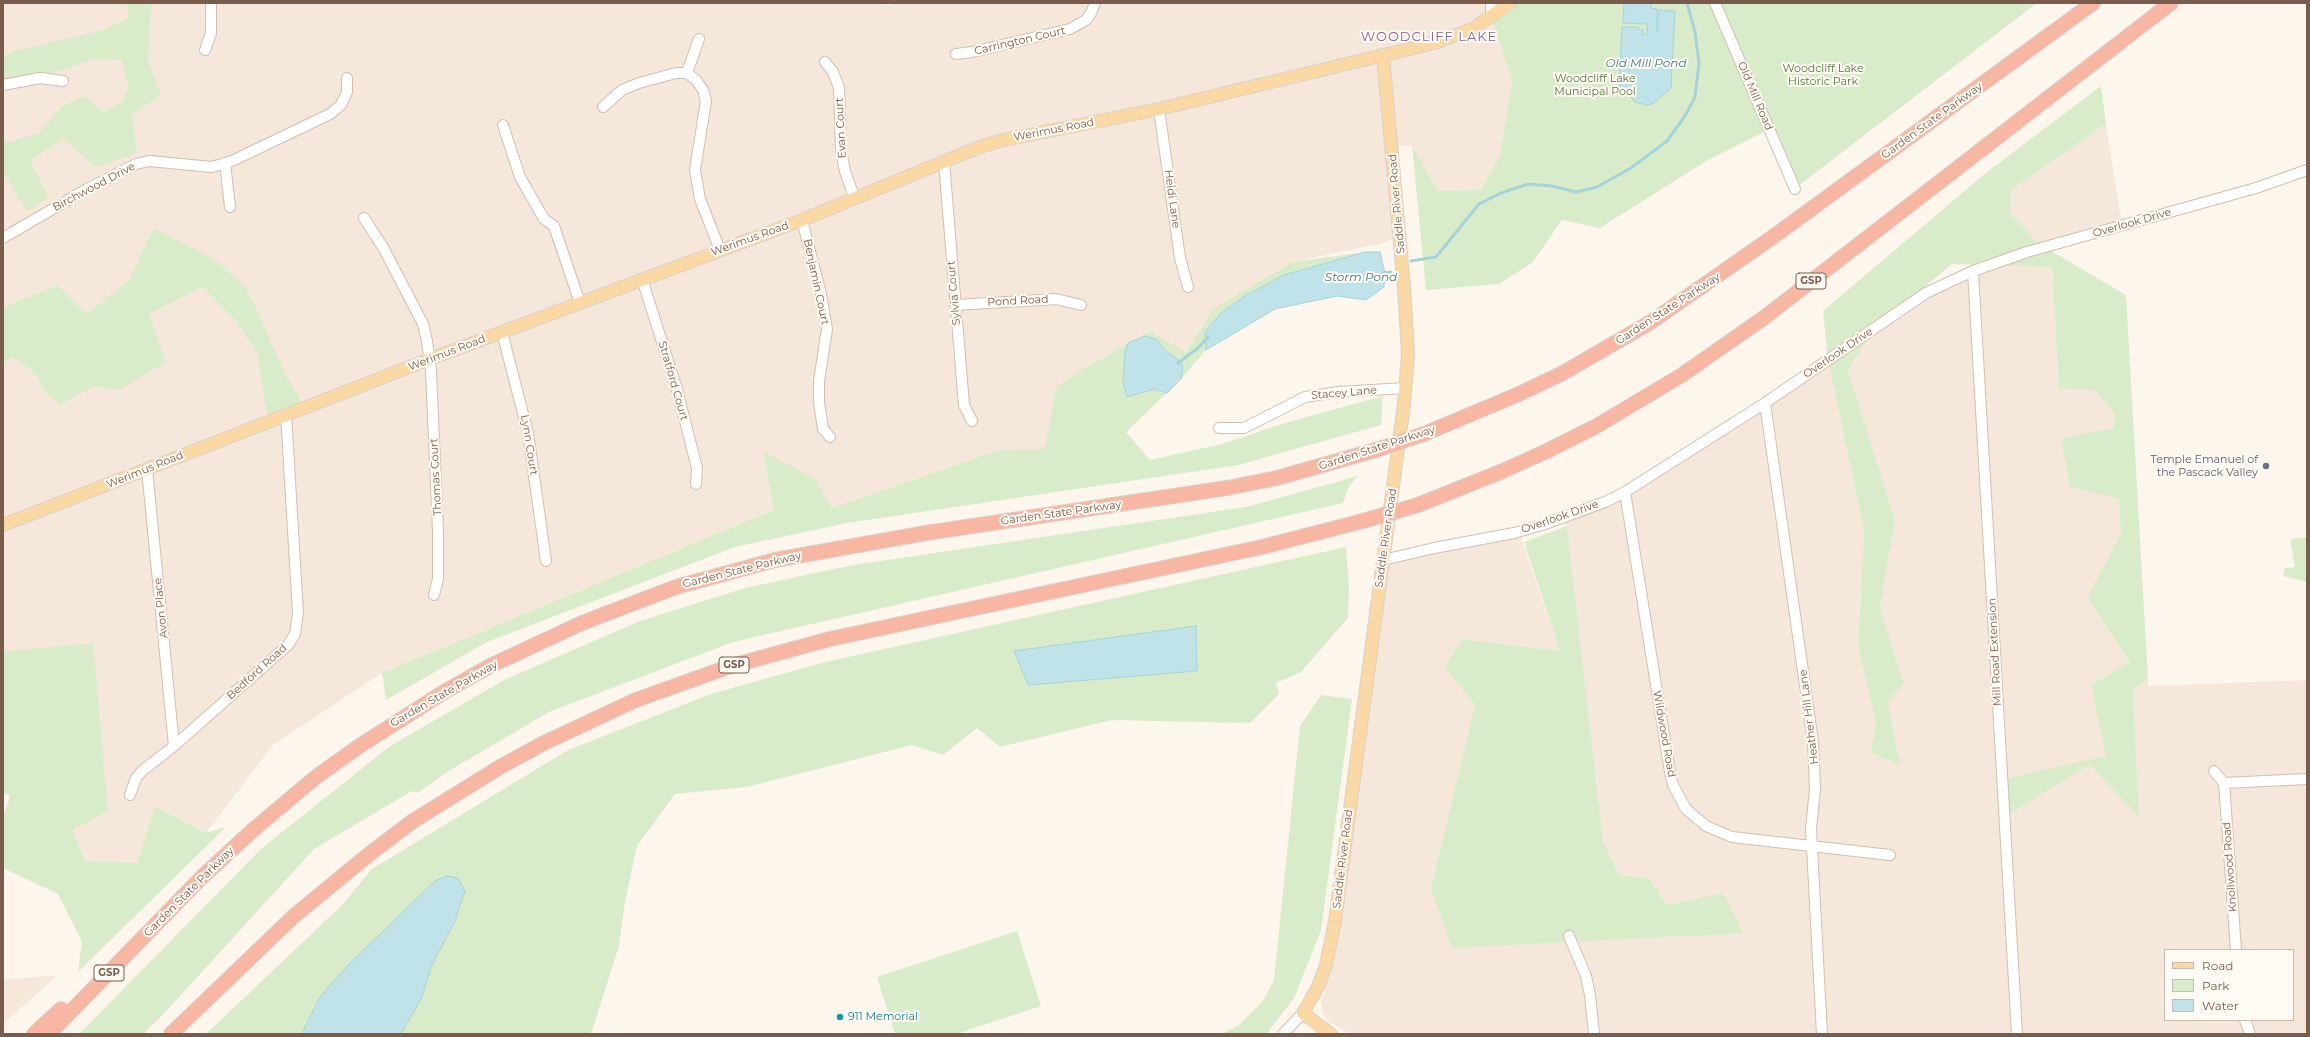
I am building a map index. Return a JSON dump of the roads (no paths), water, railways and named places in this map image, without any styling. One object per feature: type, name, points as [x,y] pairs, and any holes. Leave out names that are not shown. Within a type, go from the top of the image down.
[{"type":"highway","name":"Garden State Parkway","points":[[49,1034],[168,912],[253,830],[316,777],[400,718],[490,666],[534,644],[628,604],[676,587],[775,560],[890,539],[1227,488],[1277,478],[1376,450],[1424,434],[1519,394],[1563,373],[1651,322],[1765,243],[2093,3]]},
{"type":"highway","name":"GSP","points":[[172,1034],[294,916],[360,861],[413,821],[494,771],[538,746],[636,700],[731,666],[830,639],[1262,547],[1363,521],[1418,505],[1496,474],[1549,450],[1594,427],[1682,375],[1771,312],[2171,3]]},
{"type":"highway","points":[[34,1034],[113,958],[168,912]]},
{"type":"main road","name":"Werimus Road","points":[[3,526],[286,414],[802,220],[854,197],[999,141],[1159,109],[1438,42],[1474,28],[1510,3]]},
{"type":"main road","name":"Saddle River Road","points":[[1303,1014],[1321,980],[1334,925],[1383,560],[1408,354],[1405,294],[1383,56]]},
{"type":"main road","points":[[1303,1014],[1331,1034]]},
{"type":"street","points":[[205,50],[211,33],[211,3]]},
{"type":"street","name":"Carrington Court","points":[[956,54],[972,52],[1070,29],[1086,20],[1095,3]]},
{"type":"street","points":[[1491,3],[1491,17]]},
{"type":"street","name":"Old Mill Road","points":[[1715,3],[1795,189]]},
{"type":"street","points":[[688,73],[699,39]]},
{"type":"street","name":"Evan Court","points":[[825,62],[833,72],[839,88],[841,151],[845,171],[854,197]]},
{"type":"street","points":[[604,107],[622,90],[639,83],[676,73],[688,73],[703,90],[706,101],[695,170],[700,199],[720,250]]},
{"type":"street","points":[[3,84],[40,78],[64,81]]},
{"type":"street","name":"Birchwood Drive","points":[[3,238],[87,189],[136,164],[149,161],[212,167],[225,163],[330,114],[341,105],[346,92],[347,78]]},
{"type":"street","name":"Heidi Lane","points":[[1159,109],[1180,258],[1188,287]]},
{"type":"street","points":[[503,125],[520,177],[544,219],[554,226],[580,303]]},
{"type":"street","name":"Sylvia Court","points":[[944,162],[964,405],[972,421]]},
{"type":"street","points":[[225,163],[230,207]]},
{"type":"street","name":"Overlook Drive","points":[[1383,560],[1434,548],[1514,533],[1545,524],[1625,492],[1765,403],[1926,293],[1973,270],[2027,252],[2256,188],[2307,170]]},
{"type":"street","name":"Thomas Court","points":[[364,218],[384,249],[423,324],[430,359],[438,532],[438,579],[434,594]]},
{"type":"street","name":"Benjamin Court","points":[[802,220],[821,294],[827,329],[819,381],[819,402],[823,429],[830,437]]},
{"type":"street","name":"Mill Road Extension","points":[[1973,270],[2017,1034]]},
{"type":"street","name":"Stratford Court","points":[[642,279],[676,386],[697,468],[696,484]]},
{"type":"street","name":"Pond Road","points":[[955,305],[1056,299],[1081,305]]},
{"type":"street","name":"Lynn Court","points":[[502,332],[528,433],[546,561]]},
{"type":"street","name":"Stacey Lane","points":[[1218,428],[1244,428],[1306,397],[1338,392],[1405,388]]},
{"type":"street","name":"Heather Hill Lane","points":[[1765,403],[1814,742],[1815,764],[1811,829],[1822,1034]]},
{"type":"street","name":"Bedford Road","points":[[130,795],[136,778],[142,771],[174,746],[288,645],[295,634],[298,613],[286,414]]},
{"type":"street","name":"Avon Place","points":[[147,469],[174,746]]},
{"type":"street","name":"Wildwood Road","points":[[1625,492],[1670,772],[1679,798],[1695,818],[1719,833],[1732,837],[1890,855]]},
{"type":"street","points":[[2214,771],[2224,783],[2307,778]]},
{"type":"street","name":"Knollwood Road","points":[[2224,783],[2236,949]]},
{"type":"street","points":[[1569,936],[1586,976],[1590,995],[1594,1034]]},
{"type":"street","points":[[1283,1034],[1303,1014]]},
{"type":"street","points":[[2245,1021],[2250,1034]]},
{"type":"water","name":"Old Mill Pond","points":[[1624,3],[1651,3],[1651,8],[1657,9],[1657,31],[1659,10],[1675,11],[1671,88],[1654,103],[1647,105],[1635,102],[1619,85],[1622,27],[1638,27],[1639,30],[1643,30],[1643,35],[1647,35],[1647,24],[1623,23]]},
{"type":"water","name":"Storm Pond","points":[[1365,252],[1380,252],[1385,273],[1384,287],[1366,300],[1337,296],[1275,309],[1206,350],[1205,332],[1222,312],[1245,296],[1284,275]]},
{"type":"water","points":[[1146,336],[1157,340],[1166,351],[1181,362],[1183,368],[1181,379],[1167,393],[1154,389],[1127,397],[1123,383],[1125,352],[1128,343]]},
{"type":"water","points":[[1196,626],[1197,671],[1028,685],[1014,651]]},
{"type":"water","points":[[447,876],[458,878],[465,891],[455,921],[431,967],[422,997],[402,1032],[398,1034],[303,1034],[303,1031],[320,997],[349,964],[435,881]]},
{"type":"waterway","points":[[1411,261],[1436,257],[1479,204],[1501,193],[1528,184],[1552,186],[1576,192],[1597,187],[1631,168],[1667,141],[1685,116],[1695,97],[1699,63],[1695,32],[1687,3]]},
{"type":"waterway","points":[[1382,273],[1391,272]]},
{"type":"waterway","points":[[1178,363],[1199,347],[1208,337]]},
{"type":"place","name":"Temple Emanuel of the Pascack Valley","points":[[2266,466]]},
{"type":"place","name":"911 Memorial","points":[[840,1017]]},
{"type":"district","name":"WOODCLIFF LAKE","points":[[1429,37]]},
{"type":"park label","name":"Woodcliff Lake Historic Park","points":[[1823,75]]},
{"type":"park label","name":"Woodcliff Lake Municipal Pool","points":[[1595,85]]}]
